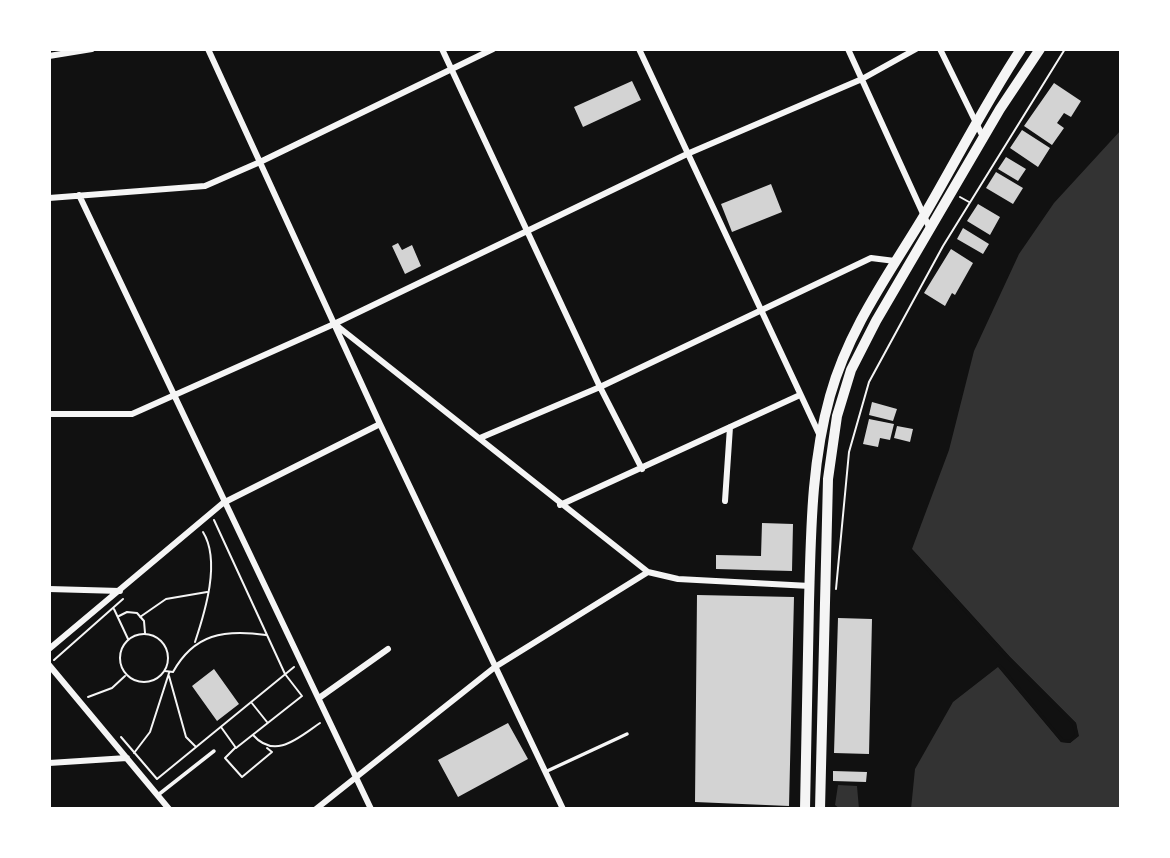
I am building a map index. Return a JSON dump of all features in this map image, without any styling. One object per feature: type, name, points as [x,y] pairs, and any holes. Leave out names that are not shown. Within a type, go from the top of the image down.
[{"type":"main road","points":[[805,809],[810,586],[820,436],[842,356],[869,302],[925,215],[975,123],[1021,49]]},
{"type":"main road","points":[[820,809],[828,478],[836,415],[851,370],[930,229],[1040,49]]},
{"type":"street","points":[[49,56],[92,49]]},
{"type":"street","points":[[208,49],[380,424],[563,809]]},
{"type":"street","points":[[442,49],[600,387],[642,469]]},
{"type":"street","points":[[49,198],[205,186],[493,49]]},
{"type":"street","points":[[639,49],[820,436]]},
{"type":"street","points":[[848,49],[930,229]]},
{"type":"street","points":[[49,414],[132,414],[334,324],[687,154],[862,79],[916,49]]},
{"type":"street","points":[[940,49],[984,139]]},
{"type":"street","points":[[79,195],[223,503],[372,809]]},
{"type":"street","points":[[480,438],[600,387],[872,258],[895,261]]},
{"type":"street","points":[[334,324],[648,572],[678,579],[810,586]]},
{"type":"street","points":[[560,505],[800,395]]},
{"type":"street","points":[[49,649],[223,503],[380,424]]},
{"type":"street","points":[[725,501],[730,427]]},
{"type":"street","points":[[316,809],[495,667],[648,572]]},
{"type":"street","points":[[49,589],[120,591]]},
{"type":"street","points":[[319,698],[388,649]]},
{"type":"street","points":[[52,663],[169,809]]},
{"type":"street","points":[[49,763],[127,758]]},
{"type":"lane","points":[[545,772],[627,734]]},
{"type":"lane","points":[[158,795],[214,751]]},
{"type":"path","points":[[836,593],[849,452],[869,382],[943,246],[1065,49]]},
{"type":"path","points":[[195,643],[206,592],[210,554],[201,530],[213,519],[285,674],[302,696],[253,734],[225,758],[242,777],[272,752],[253,734]]},
{"type":"path","points":[[140,617],[166,600],[206,592]]},
{"type":"path","points":[[52,663],[123,599]]},
{"type":"path","points":[[113,608],[119,615],[129,640]]},
{"type":"path","points":[[119,615],[137,613],[145,635]]},
{"type":"path","points":[[164,671],[173,672],[184,653],[195,643],[240,632],[267,635]]},
{"type":"path","points":[[145,635],[156,637],[166,649],[167,664],[164,671],[152,681],[144,682],[127,675],[120,656],[129,640],[145,635]]},
{"type":"path","points":[[119,735],[157,779],[302,662]]},
{"type":"path","points":[[169,672],[186,737],[196,747]]},
{"type":"path","points":[[127,758],[135,753],[150,732],[169,672]]},
{"type":"path","points":[[87,698],[112,688],[127,675]]},
{"type":"path","points":[[251,702],[268,723]]},
{"type":"path","points":[[264,746],[271,748],[292,741],[328,716]]},
{"type":"path","points":[[221,727],[236,748]]},
{"type":"shaded area","points":[[1121,130],[1121,809],[911,809],[915,769],[953,702],[998,667],[1061,742],[1070,743],[1078,736],[1076,723],[1010,657],[912,549],[949,450],[974,351],[1019,254],[1054,203]]},
{"type":"shaded area","points":[[838,785],[857,786],[859,809],[840,809],[835,805]]},
{"type":"pier","points":[[909,546],[1010,657],[1076,723],[1079,736],[1070,743],[1061,742],[996,664],[1001,665],[1063,739],[1069,740],[1075,735],[1072,724],[1007,659],[909,551]]},
{"type":"building","points":[[632,81],[641,100],[583,127],[574,107]]},
{"type":"building","points":[[1054,83],[1081,101],[1071,117],[1064,113],[1057,123],[1064,128],[1052,145],[1024,126]]},
{"type":"building","points":[[1022,130],[1050,148],[1038,167],[1010,148]]},
{"type":"building","points":[[1006,157],[1026,169],[1018,181],[998,169]]},
{"type":"building","points":[[996,172],[1023,188],[1013,204],[986,188]]},
{"type":"building","points":[[771,184],[782,212],[732,232],[721,204]]},
{"type":"building","points":[[978,204],[1000,217],[990,235],[967,221]]},
{"type":"building","points":[[963,228],[989,244],[983,254],[957,239]]},
{"type":"building","points":[[398,243],[402,250],[412,245],[421,266],[405,274],[392,246]]},
{"type":"building","points":[[951,249],[973,263],[955,295],[952,293],[945,306],[924,293]]},
{"type":"building","points":[[872,402],[897,409],[893,421],[869,415]]},
{"type":"building","points":[[869,419],[894,424],[890,440],[880,438],[878,447],[863,444]]},
{"type":"building","points":[[897,426],[913,429],[910,442],[894,438]]},
{"type":"building","points":[[762,523],[793,524],[792,571],[716,569],[716,555],[761,556]]},
{"type":"building","points":[[697,595],[794,597],[789,806],[695,802]]},
{"type":"building","points":[[838,618],[872,619],[869,754],[834,753]]},
{"type":"building","points":[[214,669],[239,704],[217,721],[192,686]]},
{"type":"building","points":[[508,723],[528,759],[458,797],[438,760]]},
{"type":"building","points":[[833,771],[867,772],[866,782],[833,781]]}]
